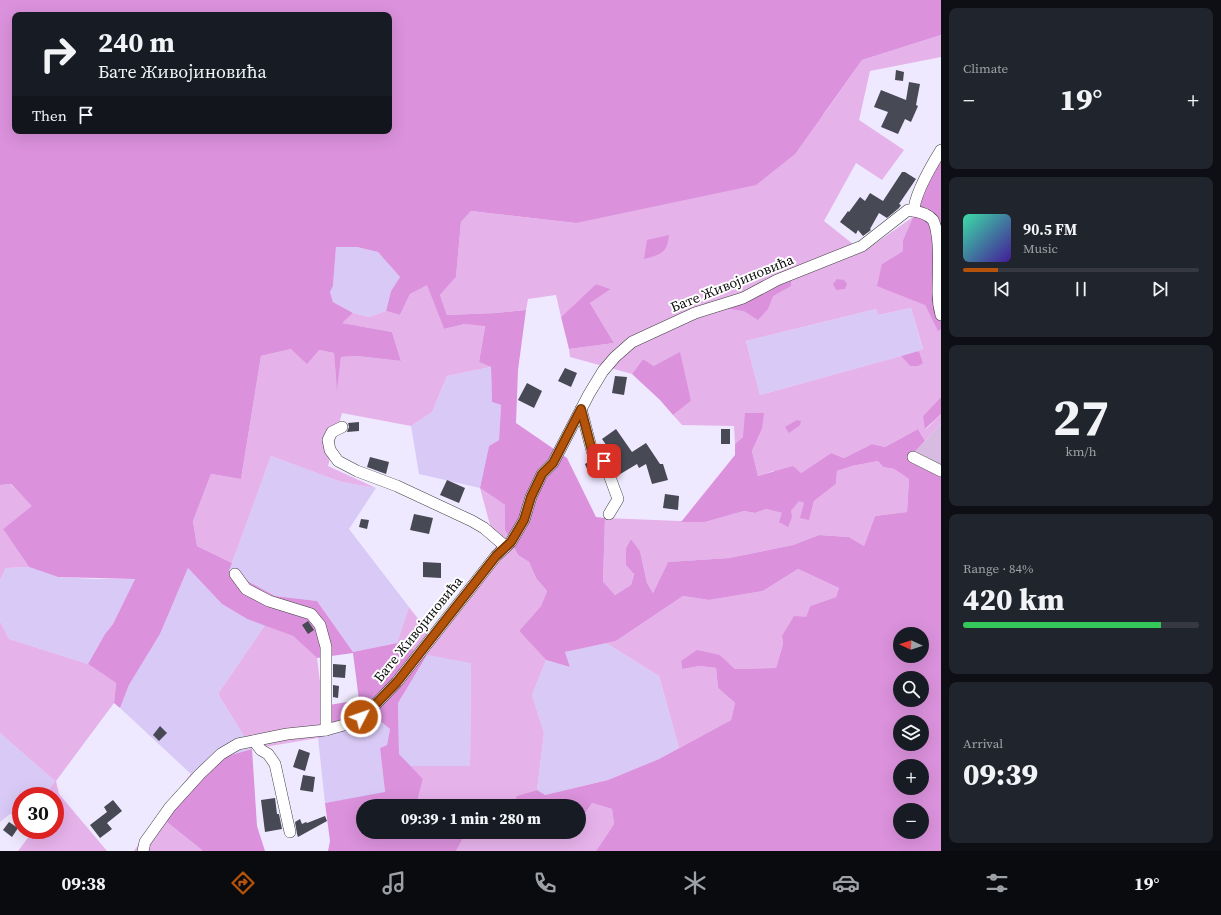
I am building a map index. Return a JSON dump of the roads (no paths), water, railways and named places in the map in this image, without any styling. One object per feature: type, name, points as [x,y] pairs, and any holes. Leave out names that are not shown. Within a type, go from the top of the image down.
[{"type":"street","points":[[941,150],[924,181],[914,205],[914,211],[922,212],[933,220],[939,230],[941,245],[938,295],[941,315]]},
{"type":"street","name":"Бате Живојиновића","points":[[143,851],[148,837],[170,807],[200,774],[221,754],[238,744],[287,734],[326,730],[351,723],[373,707],[397,682],[492,561],[511,542],[524,520],[531,497],[542,474],[553,463],[603,371],[615,357],[632,342],[695,313],[743,298],[777,280],[862,246],[908,210],[914,211]]},
{"type":"street","points":[[581,409],[592,451],[604,461],[618,499],[609,514]]},
{"type":"street","points":[[342,427],[332,432],[328,440],[330,450],[338,460],[357,471],[398,486],[472,521],[484,528],[506,547]]},
{"type":"street","points":[[913,457],[941,471]]},
{"type":"street","points":[[234,574],[246,589],[269,601],[311,614],[320,625],[326,647],[326,730]]},
{"type":"street","points":[[254,741],[261,750],[268,754],[275,764],[290,832]]}]
